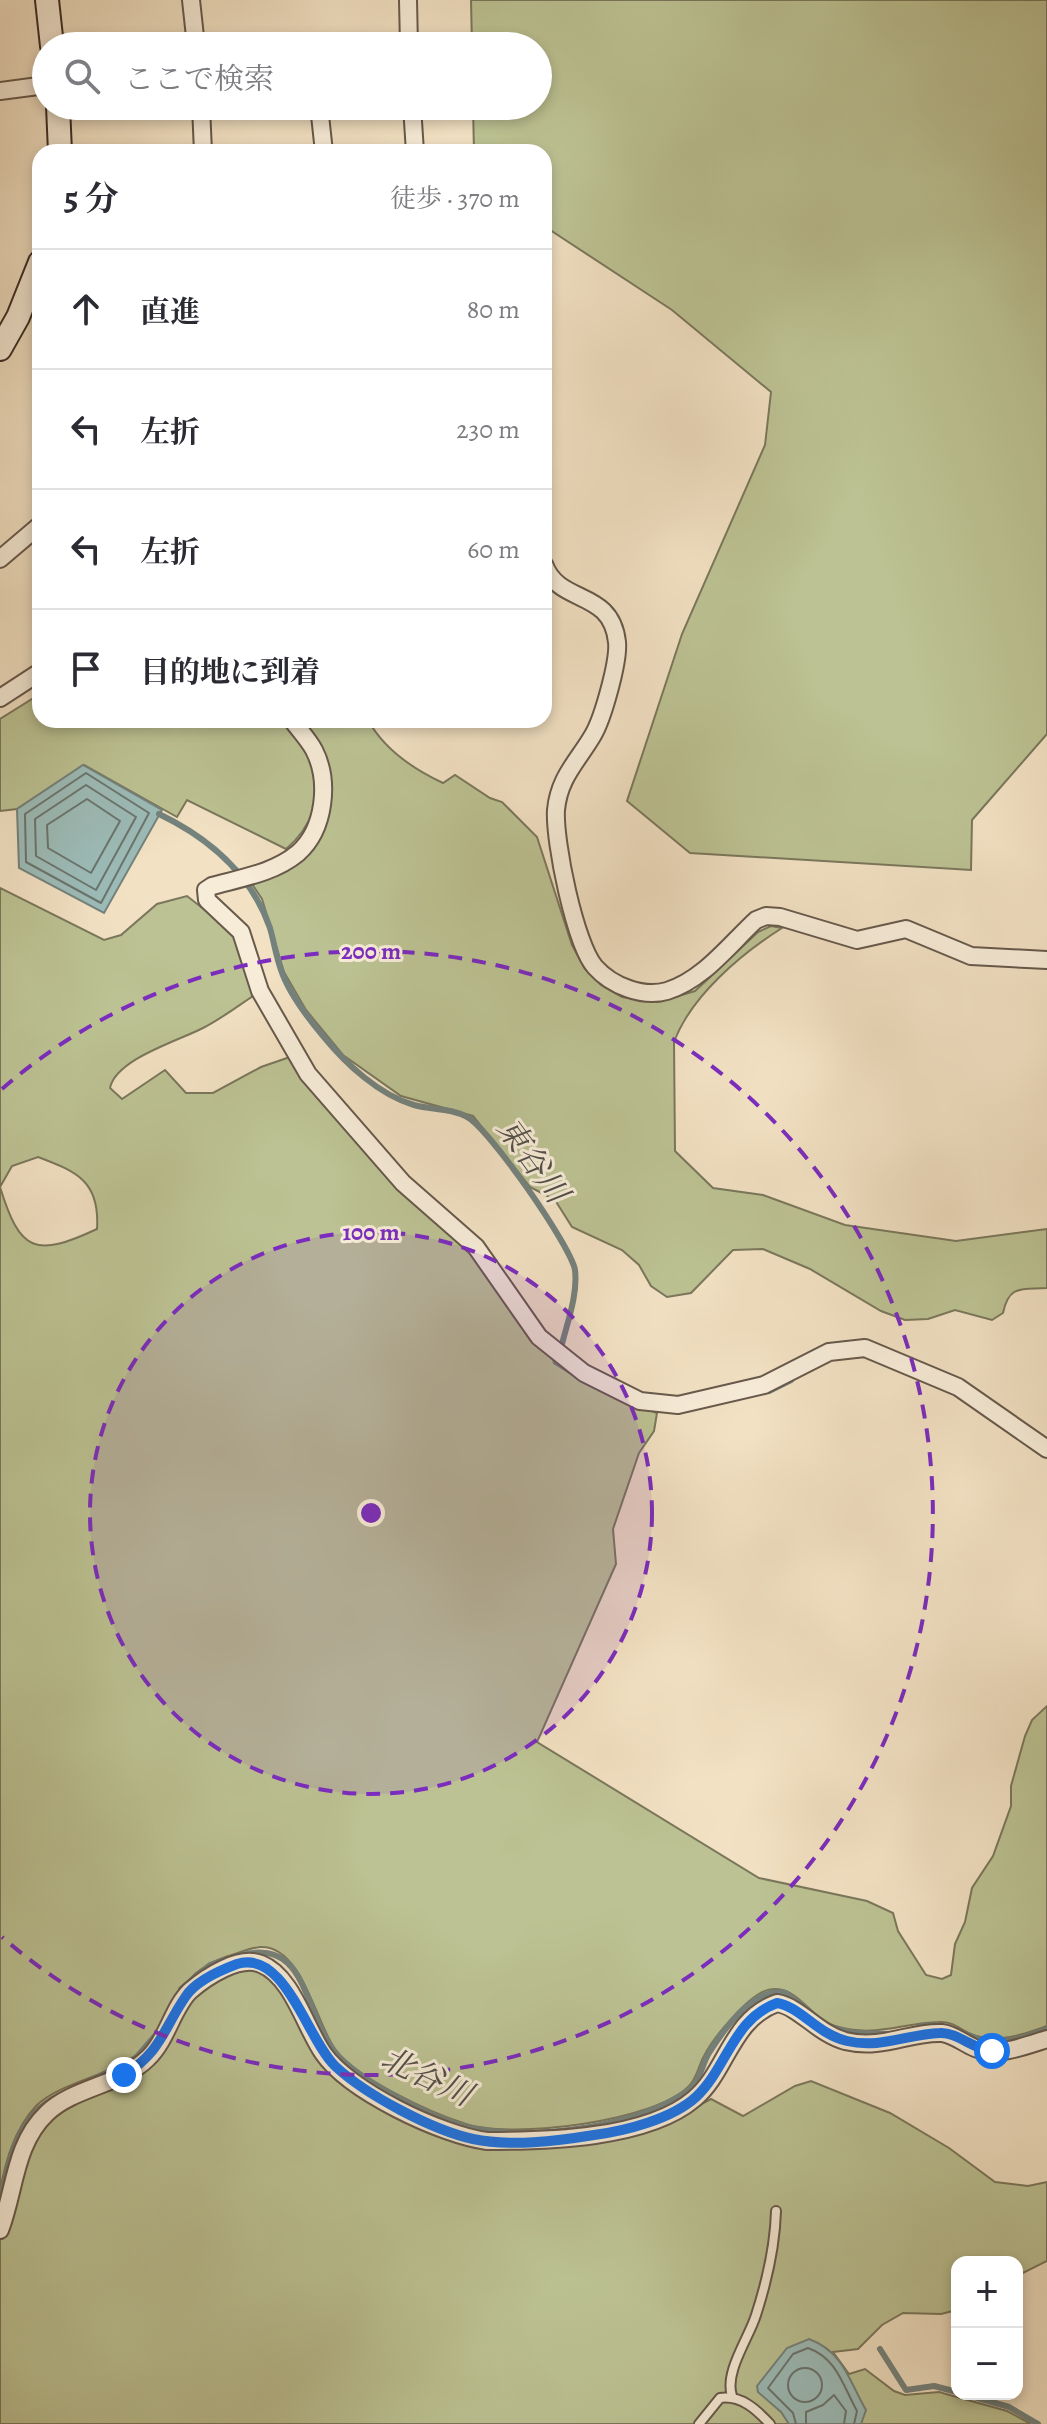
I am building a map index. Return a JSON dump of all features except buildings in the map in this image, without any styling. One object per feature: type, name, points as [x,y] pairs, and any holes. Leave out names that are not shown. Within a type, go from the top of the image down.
[{"type":"street","points":[[47,0],[50,32]]},
{"type":"street","points":[[191,0],[194,32]]},
{"type":"street","points":[[408,0],[409,32]]},
{"type":"street","points":[[0,91],[32,87]]},
{"type":"street","points":[[59,120],[60,144]]},
{"type":"street","points":[[202,120],[203,144]]},
{"type":"street","points":[[321,120],[323,144]]},
{"type":"street","points":[[413,120],[414,144]]},
{"type":"street","points":[[0,349],[18,317],[32,282]]},
{"type":"street","points":[[0,559],[32,532]]},
{"type":"street","points":[[552,582],[597,603],[610,618],[617,641],[617,659],[593,735],[564,775],[556,809],[559,857],[587,953],[610,980],[645,993],[663,992],[680,986],[694,979],[756,920],[766,916],[780,917],[857,940],[906,929],[971,956],[1047,960]]},
{"type":"street","points":[[0,698],[32,677]]},
{"type":"street","points":[[298,728],[313,749],[322,772],[324,793],[310,838],[298,852],[257,874],[212,886],[206,890],[207,900],[241,932],[260,991],[293,1054],[403,1183],[476,1247],[539,1337],[574,1366],[640,1401],[678,1405],[764,1385],[829,1352],[865,1348],[958,1387],[1047,1449]]},
{"type":"street","points":[[0,2230],[16,2166],[48,2112],[148,2059],[170,2028],[187,1994],[217,1972],[241,1963],[263,1965],[281,1980],[324,2054],[358,2083],[421,2118],[472,2139],[487,2141],[597,2135],[670,2112],[694,2099],[746,2023],[777,2003],[788,2005],[821,2033],[848,2042],[893,2043],[945,2033],[981,2050],[992,2051],[1047,2039]]},
{"type":"lane","points":[[732,2396],[731,2377],[757,2313],[775,2242],[776,2211]]},
{"type":"lane","points":[[699,2424],[720,2398],[732,2396],[754,2408],[770,2424]]},
{"type":"green space","points":[[471,0],[1047,0],[1047,734],[972,820],[971,870],[690,853],[627,801],[682,634],[765,445],[771,392],[672,310],[552,231],[552,144],[474,144],[473,120],[552,120],[552,32],[472,32]]},
{"type":"green space","points":[[32,699],[32,728],[287,728],[306,751],[316,774],[313,810],[302,831],[286,849],[187,800],[177,817],[84,765],[17,809],[0,811],[0,719]]},
{"type":"green space","points":[[306,728],[374,728],[391,749],[421,771],[443,783],[455,775],[490,798],[502,802],[537,837],[572,945],[585,969],[601,985],[622,997],[658,1002],[695,991],[758,932],[771,926],[782,928],[734,963],[692,1008],[682,1025],[674,1042],[675,1151],[713,1188],[763,1195],[845,1225],[956,1241],[1047,1229],[1047,1288],[1018,1290],[1009,1297],[1003,1313],[992,1320],[955,1310],[928,1319],[905,1320],[881,1311],[810,1269],[763,1249],[733,1250],[691,1293],[667,1297],[651,1286],[639,1265],[622,1250],[572,1227],[555,1200],[530,1187],[473,1116],[401,1096],[343,1055],[306,1010],[284,972],[262,899],[252,884],[278,874],[326,822],[331,804],[326,759]]},
{"type":"green space","points":[[0,888],[104,940],[121,935],[157,904],[187,896],[237,935],[256,994],[210,1024],[135,1060],[115,1078],[110,1088],[122,1099],[165,1070],[186,1093],[213,1093],[261,1067],[290,1057],[460,1234],[554,1363],[610,1395],[657,1413],[654,1431],[639,1453],[613,1529],[616,1564],[537,1742],[759,1878],[867,1901],[893,1913],[898,1931],[926,1975],[942,1979],[951,1975],[955,1944],[965,1922],[972,1888],[993,1856],[1011,1806],[1011,1786],[1025,1736],[1032,1720],[1047,1706],[1047,2026],[994,2039],[976,2036],[944,2022],[863,2031],[835,2026],[795,1996],[778,1989],[768,1990],[751,2000],[732,2018],[709,2048],[690,2085],[673,2098],[616,2118],[582,2124],[548,2128],[487,2128],[434,2112],[360,2072],[335,2049],[306,1988],[287,1958],[275,1950],[260,1947],[228,1956],[193,1976],[182,1988],[149,2043],[136,2055],[112,2069],[58,2091],[36,2106],[12,2146],[0,2190]],"holes":[[[38,1157],[75,1174],[84,1181],[95,1200],[97,1229],[44,1246],[23,1236],[7,1209],[0,1187],[12,1166]]]},
{"type":"green space","points":[[238,1968],[262,1968],[283,1989],[322,2058],[386,2106],[526,2145],[690,2110],[711,2099],[743,2116],[795,2086],[811,2081],[890,2113],[949,2148],[995,2182],[1028,2186],[1047,2182],[1047,2261],[1023,2273],[1023,2256],[951,2256],[951,2312],[903,2313],[882,2325],[858,2349],[833,2352],[849,2374],[865,2369],[894,2391],[905,2395],[939,2392],[951,2395],[951,2400],[968,2400],[1007,2411],[1031,2424],[0,2424],[0,2236],[17,2175],[49,2115],[128,2076],[189,1998]]},
{"type":"water","points":[[83,765],[162,810],[104,913],[19,868],[17,809]]},
{"type":"water","points":[[809,2339],[830,2352],[844,2368],[866,2410],[861,2424],[789,2424],[781,2412],[758,2392],[757,2386],[787,2348]]},
{"type":"waterway","name":"東谷川","points":[[159,814],[211,846],[240,875],[262,909],[289,988],[311,1021],[342,1057],[388,1094],[421,1107],[467,1117],[478,1125],[509,1163],[545,1214],[575,1270],[573,1299],[561,1348]]},
{"type":"waterway","name":"東谷川","points":[[556,1362],[570,1371]]},
{"type":"waterway","name":"東谷川","points":[[769,1391],[791,1380]]},
{"type":"waterway","name":"北谷川","points":[[235,1957],[259,1952],[277,1956],[290,1965],[334,2051],[361,2075],[422,2110],[461,2125],[502,2132],[587,2128],[643,2113],[668,2103],[693,2087],[715,2043],[741,2011],[763,1996],[786,1993],[808,2010]]},
{"type":"waterway","name":"北谷川","points":[[181,1989],[210,1965],[224,1960]]},
{"type":"waterway","name":"北谷川","points":[[919,2027],[943,2026],[997,2042],[1047,2029]]},
{"type":"waterway","name":"北谷川","points":[[833,2028],[853,2033],[893,2034]]},
{"type":"waterway","name":"北谷川","points":[[92,2080],[135,2059],[154,2037]]},
{"type":"waterway","name":"北谷川","points":[[0,2206],[16,2142],[33,2115],[60,2095]]},
{"type":"waterway","points":[[880,2349],[906,2390],[934,2386],[951,2390]]},
{"type":"waterway","points":[[985,2400],[1009,2407],[1038,2424]]},
{"type":"route","points":[[124,2075],[148,2059],[157,2048],[190,1991],[217,1972],[253,1962],[263,1965],[281,1980],[324,2054],[338,2068],[384,2100],[472,2139],[487,2141],[597,2135],[670,2112],[694,2099],[702,2090],[746,2023],[766,2007],[777,2003],[788,2005],[821,2033],[848,2042],[893,2043],[945,2033],[970,2046],[992,2051]]}]
